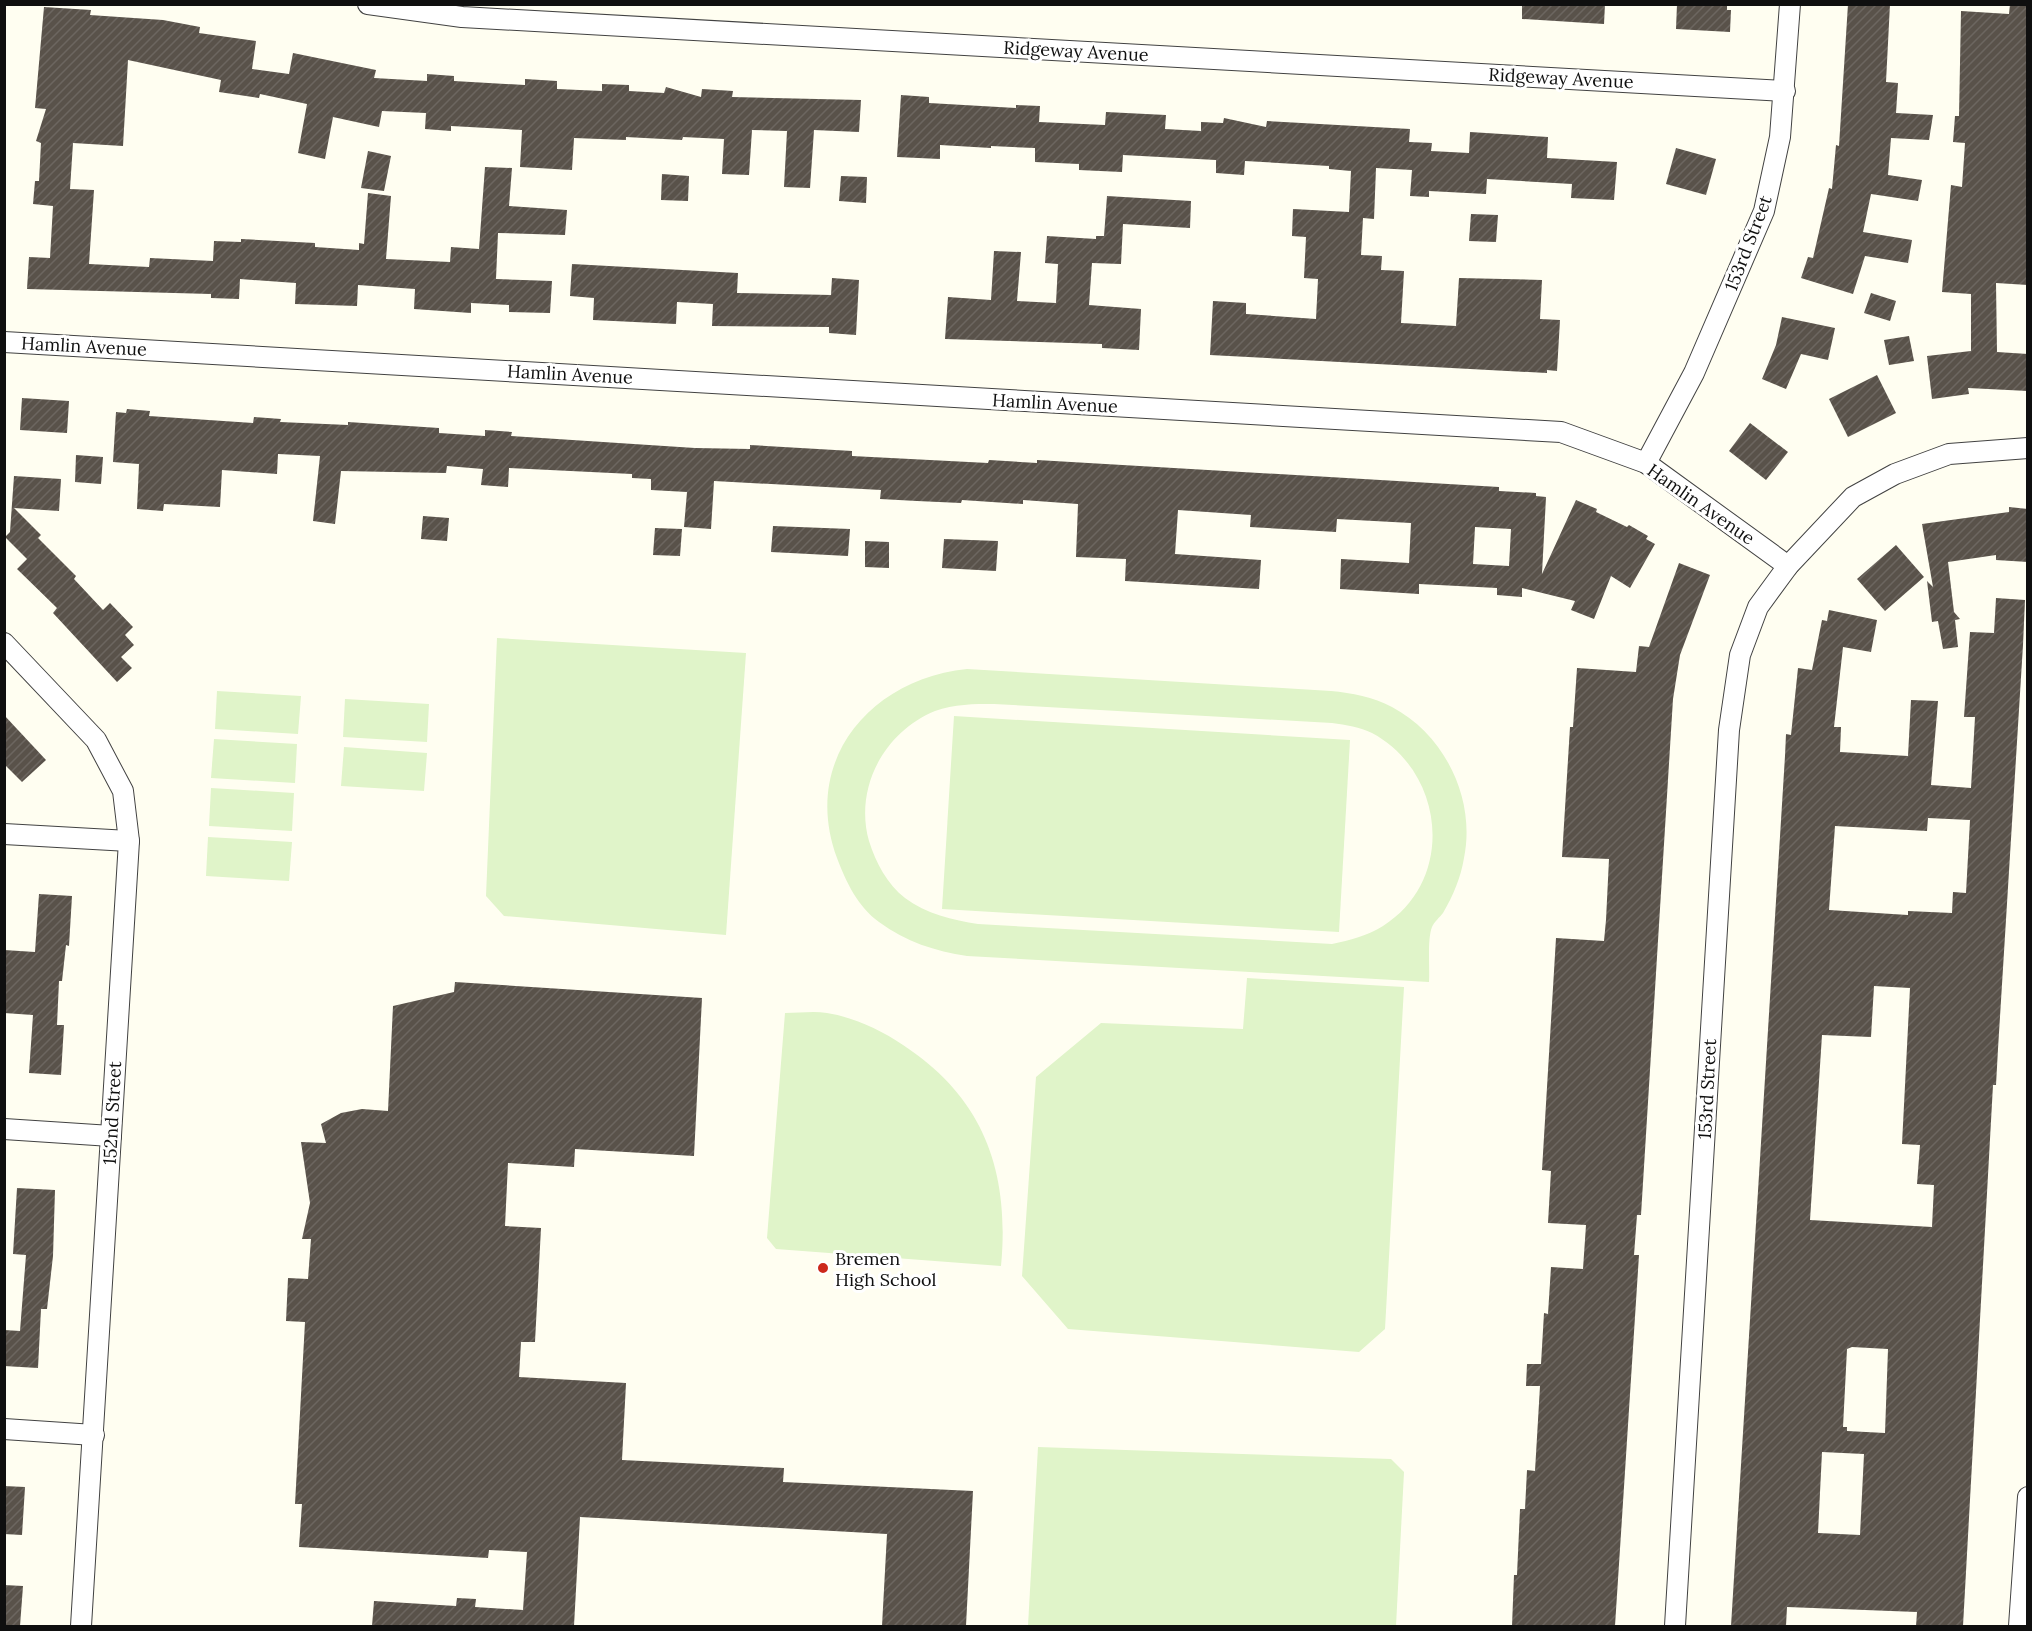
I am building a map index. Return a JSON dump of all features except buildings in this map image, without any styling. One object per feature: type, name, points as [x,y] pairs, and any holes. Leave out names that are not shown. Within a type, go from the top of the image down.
[{"type":"street","name":"Ridgeway Avenue","points":[[368,4],[462,17],[1785,91]]},
{"type":"street","name":"153rd Street","points":[[1646,463],[1694,373],[1764,211],[1780,138],[1790,4]]},
{"type":"street","name":"Hamlin Avenue","points":[[4,342],[1561,432],[1646,463],[1788,566]]},
{"type":"street","points":[[1788,566],[1853,497],[1895,474],[1948,454],[2028,448]]},
{"type":"street","name":"153rd Street","points":[[1675,1626],[1729,730],[1740,655],[1750,625],[1767,591],[1788,566]]},
{"type":"street","name":"152nd Street","points":[[4,643],[96,740],[123,791],[129,841],[81,1626]]},
{"type":"street","points":[[4,834],[129,841]]},
{"type":"street","points":[[4,1129],[111,1136]]},
{"type":"street","points":[[4,1429],[94,1435]]},
{"type":"street","points":[[2019,1626],[2028,1497]]},
{"type":"green space","points":[[497,638],[746,653],[726,935],[504,916],[486,896]]},
{"type":"green space","points":[[967,669],[1331,691],[1362,696],[1392,707],[1411,719],[1441,752],[1452,771],[1465,813],[1467,836],[1461,872],[1450,900],[1430,933],[1429,982],[967,956],[921,945],[889,929],[865,909],[844,876],[828,822],[828,789],[837,758],[852,731],[874,708],[901,689],[932,676]],"holes":[[[994,704],[1353,726],[1372,733],[1396,751],[1415,773],[1427,799],[1432,827],[1431,855],[1422,882],[1406,906],[1383,926],[1345,941],[1332,944],[978,924],[940,916],[905,898],[883,872],[869,841],[865,821],[866,801],[877,764],[888,747],[917,720],[949,707]]]},
{"type":"green space","points":[[217,691],[301,696],[298,734],[215,729]]},
{"type":"green space","points":[[345,699],[429,704],[427,742],[343,737]]},
{"type":"green space","points":[[954,716],[1350,740],[1339,932],[942,909]]},
{"type":"green space","points":[[214,739],[297,744],[295,783],[211,778]]},
{"type":"green space","points":[[344,747],[427,753],[424,791],[341,786]]},
{"type":"green space","points":[[211,788],[294,793],[292,831],[209,826]]},
{"type":"green space","points":[[208,837],[292,842],[289,881],[206,876]]},
{"type":"green space","points":[[1247,978],[1404,987],[1385,1329],[1359,1352],[1068,1329],[1022,1276],[1036,1077],[1101,1023],[1243,1029]]},
{"type":"green space","points":[[785,1013],[827,1013],[867,1025],[903,1045],[931,1066],[954,1089],[972,1113],[986,1140],[995,1169],[1001,1199],[1003,1232],[1001,1266],[776,1249],[767,1238]]},
{"type":"green space","points":[[1038,1447],[1391,1459],[1404,1472],[1396,1626],[1028,1626]]},
{"type":"place","name":"Bremen High School","points":[[823,1268]]}]
